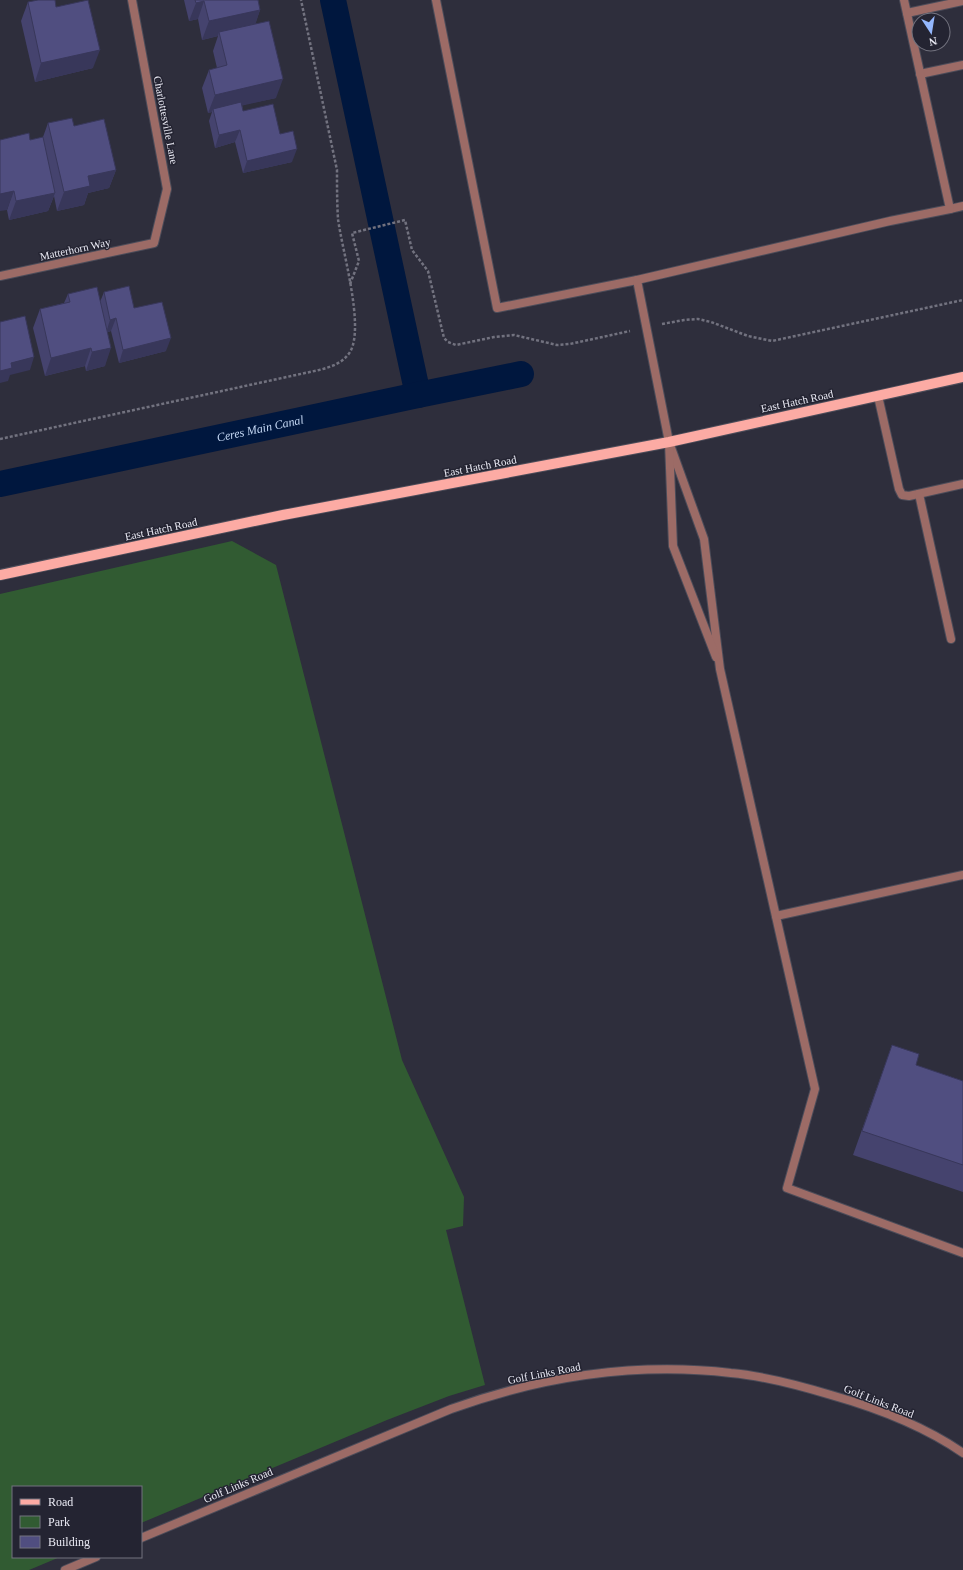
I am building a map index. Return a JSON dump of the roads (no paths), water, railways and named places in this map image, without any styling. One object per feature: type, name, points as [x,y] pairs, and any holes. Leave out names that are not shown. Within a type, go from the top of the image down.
[{"type":"main road","name":"East Hatch Road","points":[[0,575],[283,515],[669,442],[963,377]]},
{"type":"street","name":"Charlottesville Lane","points":[[132,0],[167,189],[154,243]]},
{"type":"street","points":[[436,0],[497,308],[636,280],[890,221],[963,206]]},
{"type":"street","points":[[904,0],[950,209]]},
{"type":"street","points":[[907,13],[951,2],[963,1]]},
{"type":"street","points":[[920,74],[963,65]]},
{"type":"street","name":"Matterhorn Way","points":[[0,276],[154,243]]},
{"type":"street","points":[[636,280],[669,442],[704,539],[720,669],[815,1089],[787,1188],[963,1253]]},
{"type":"street","points":[[878,396],[899,489],[902,495],[910,496],[963,484]]},
{"type":"street","points":[[669,442],[673,546],[720,669]]},
{"type":"street","points":[[919,494],[951,639]]},
{"type":"street","points":[[776,916],[963,875]]},
{"type":"street","name":"Golf Links Road","points":[[142,1538],[457,1406],[528,1386],[610,1372],[650,1370],[712,1371],[752,1376],[793,1384],[854,1401],[875,1409],[932,1435],[963,1453]]},
{"type":"street","points":[[65,1570],[94,1558]]},
{"type":"waterway","points":[[333,0],[418,395]]},
{"type":"waterway","name":"Ceres Main Canal","points":[[0,484],[521,374]]}]
